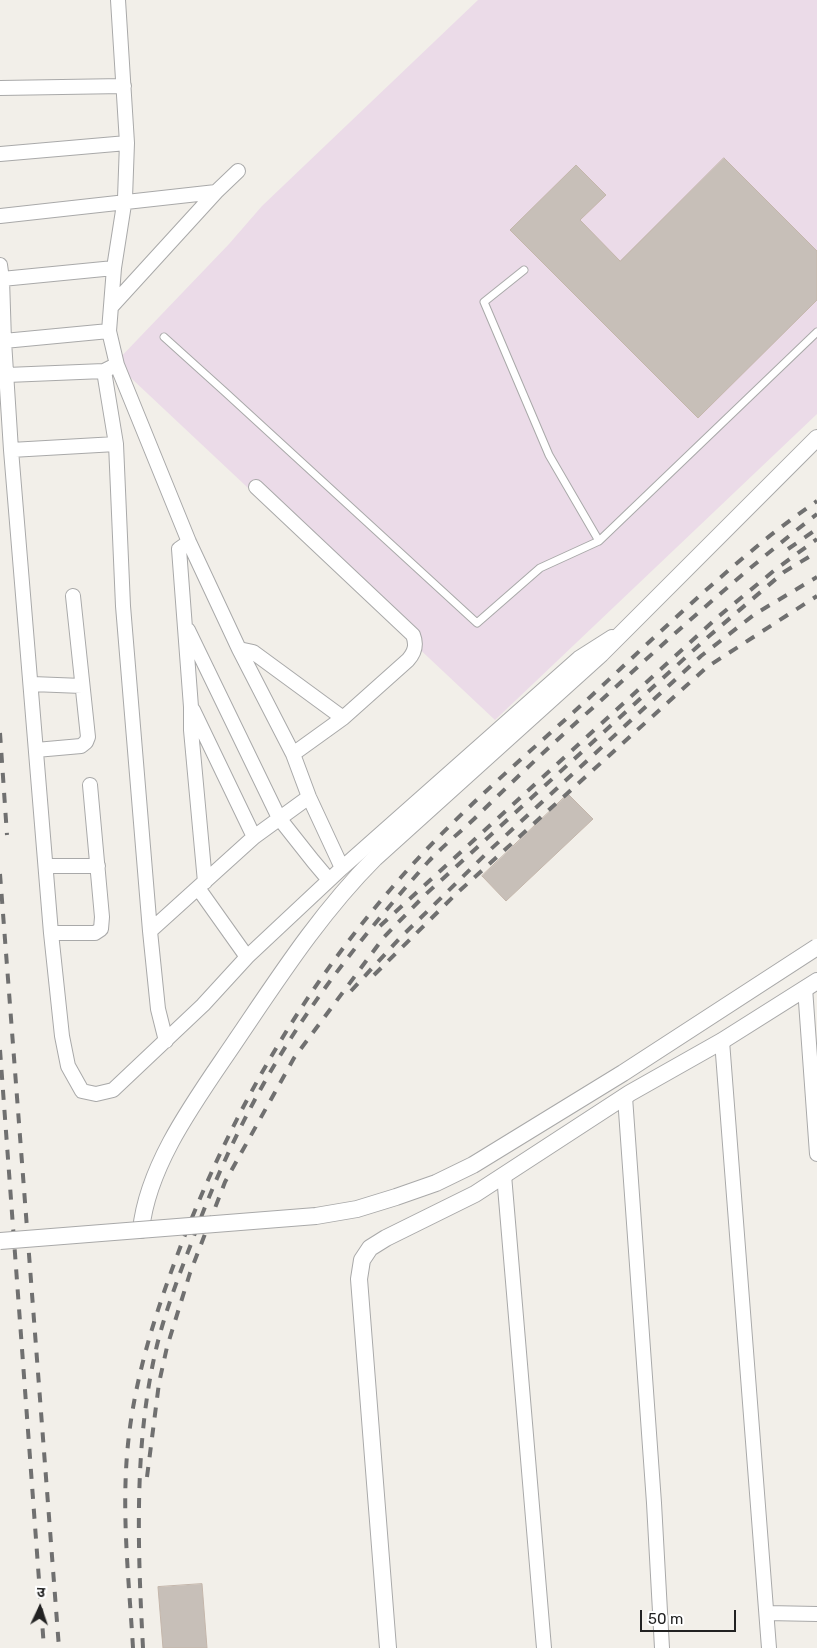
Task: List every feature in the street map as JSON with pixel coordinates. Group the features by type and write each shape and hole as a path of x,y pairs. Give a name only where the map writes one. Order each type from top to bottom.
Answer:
{"street":[{"path":"118,0 127,143 125,198 110,308 110,368 116,444 124,606 150,930 158,1009 166,1041"},
{"path":"0,88 124,86"},
{"path":"0,154 127,143"},
{"path":"110,308 216,192 238,171"},
{"path":"0,216 216,192"},
{"path":"114,268 1,272 11,450 32,684 51,933 62,1036 68,1066 82,1091 96,1094 113,1090 166,1041 247,957 342,868 579,658 631,624"},
{"path":"4,341 109,331"},
{"path":"7,375 110,368"},
{"path":"110,368 239,649 293,754 342,868"},
{"path":"141,1230 148,1191 156,1171 192,1106 271,988 350,883 375,858 601,654 817,438"},
{"path":"11,450 116,444"},
{"path":"256,487 413,635 415,642 415,649 408,660 343,718 293,754"},
{"path":"189,542 179,550 192,707 191,730 201,885 247,957"},
{"path":"36,750 81,746 88,737 73,596"},
{"path":"184,622 280,818 312,862 330,880"},
{"path":"239,649 253,652 343,718"},
{"path":"32,684 82,686"},
{"path":"192,707 254,837"},
{"path":"51,933 95,933 101,929 102,917 90,785"},
{"path":"150,930 254,837 310,797"},
{"path":"46,866 98,866"},
{"path":"0,1241 316,1216 357,1209 396,1197 473,1165 624,1073 817,947"},
{"path":"388,1648 358,1279 362,1260 370,1248 386,1238 475,1194 625,1096 722,1041 811,985"},
{"path":"811,985 817,1154"},
{"path":"722,1041 769,1648"},
{"path":"625,1096 654,1503 662,1648"},
{"path":"504,1175 544,1648"},
{"path":"767,1614 817,1614"}],"lane":[{"path":"524,270 484,302 549,455 599,541"},
{"path":"164,338 477,623 540,568 599,541 817,332"}],"shaded area":[{"path":"478,0 817,0 817,414 495,720 115,363 229,244 262,206"}],"building":[{"path":"724,158 817,251 817,300 698,418 510,230 576,165 606,195 580,220 620,261"},
{"path":"568,794 593,819 506,901 482,876"},
{"path":"202,1584 207,1648 163,1648 158,1587"}],"railway":[{"path":"133,1648 126,1546 125,1495 131,1418 142,1366 165,1289 203,1192 247,1100 272,1056 298,1013 357,930 436,839 486,791 733,566 817,501"},
{"path":"143,1648 139,1541 140,1469 147,1398 156,1348 174,1288 212,1190 235,1138 276,1062 306,1015 339,969 433,856 677,631 732,583 817,514"},
{"path":"788,549 817,529"},
{"path":"380,926 719,616 776,569 817,539"},
{"path":"147,1477 159,1383 167,1347 190,1273 225,1182 294,1058 384,937 426,894 708,637 784,572 817,552"},
{"path":"351,991 400,938 491,849 701,656 755,614 817,577"},
{"path":"374,975 456,894 707,667 817,596"},
{"path":"0,733 7,835"},
{"path":"0,874 59,1648"},
{"path":"0,1050 44,1648"}]}
